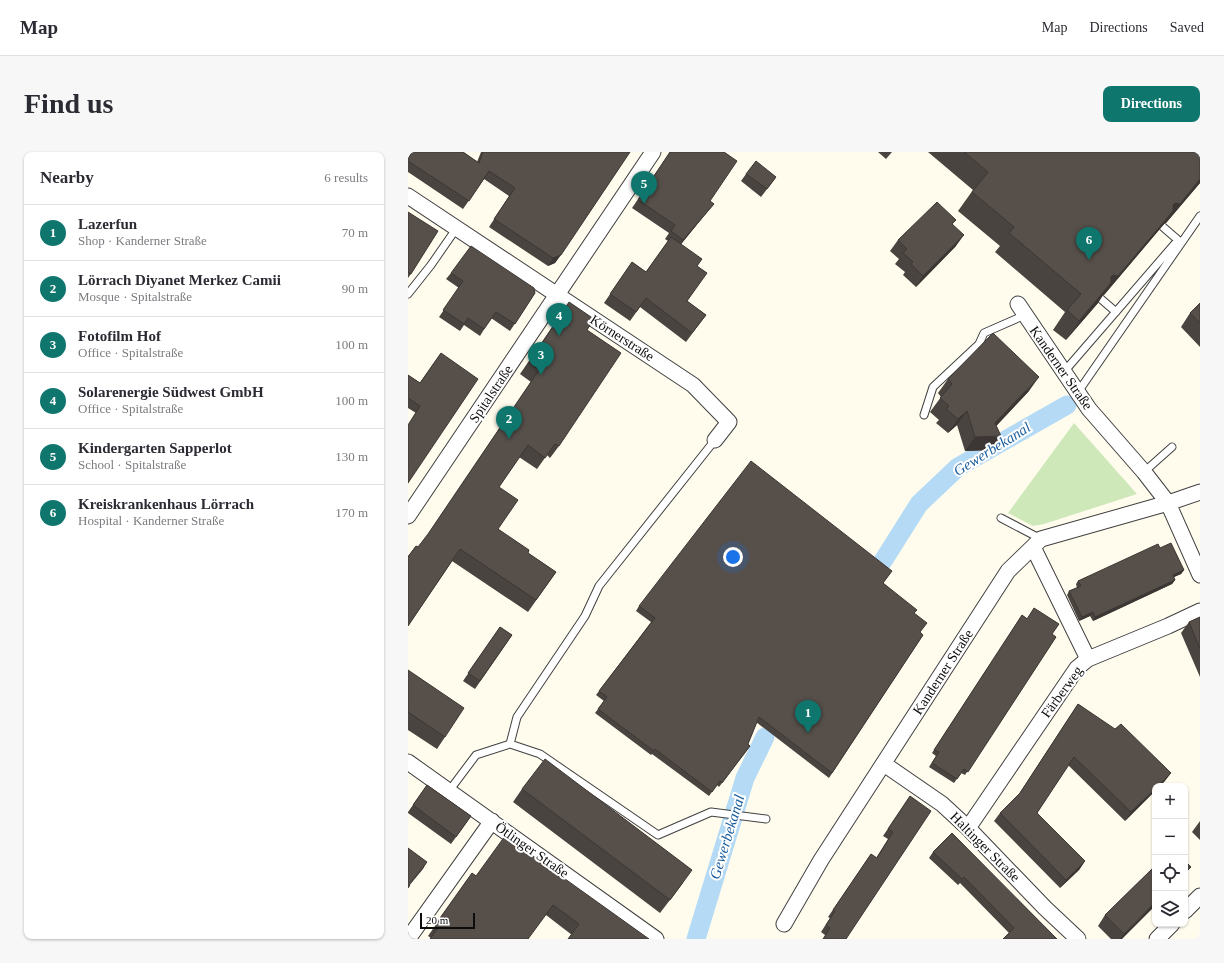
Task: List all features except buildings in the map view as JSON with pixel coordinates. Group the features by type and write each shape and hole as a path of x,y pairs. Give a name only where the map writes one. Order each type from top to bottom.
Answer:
{"street":[{"name":"Spitalstraße","path":"408,516 653,152"},
{"name":"Körnerstraße","path":"408,196 693,385 729,422 715,440"},
{"name":"Kanderner Straße","path":"1022,309 1063,373 1089,409 1144,472 1168,503"},
{"name":"Kanderner Straße","path":"784,924 821,860 1008,571 1037,543 1200,492"},
{"path":"1168,503 1200,575"},
{"path":"1037,543 1088,659"},
{"name":"Färberweg","path":"968,828 1063,686 1077,668 1088,659 1200,611"},
{"name":"Ötlinger Straße","path":"408,762 656,939"},
{"name":"Haltinger Straße","path":"884,764 942,804 968,828 1045,908 1078,939"},
{"path":"408,939 492,821"},
{"path":"1188,908 1200,896"},
{"path":"1157,939 1169,927"}],"lane":[{"path":"1077,392 1200,216"},
{"path":"1063,373 1178,240 1163,227"},
{"path":"408,294 431,265 456,228"},
{"path":"1101,299 1116,312"},
{"path":"924,416 933,387 978,344 984,333 1022,309"},
{"path":"510,744 516,717 585,616 599,586 715,440"},
{"path":"1144,472 1172,447"},
{"path":"1001,518 1037,543"},
{"path":"450,791 476,755 510,744 540,754 658,834 711,812 722,812 766,819"}],"green space":[{"path":"1074,423 1137,494 1044,524 1033,526 1008,513"}],"waterway":[{"name":"Gewerbekanal","path":"883,561 919,504 958,467 1067,405"},
{"name":"Gewerbekanal","path":"696,939 745,778 765,737"}],"place":[{"name":"Kindergarten Sapperlot","path":"644,204"},
{"name":"Kreiskrankenhaus Lörrach","path":"1089,260"},
{"name":"Solarenergie Südwest GmbH","path":"559,336"},
{"name":"Fotofilm Hof","path":"541,375"},
{"name":"Lörrach Diyanet Merkez Camii","path":"509,439"},
{"name":"Lazerfun","path":"808,733"}]}
